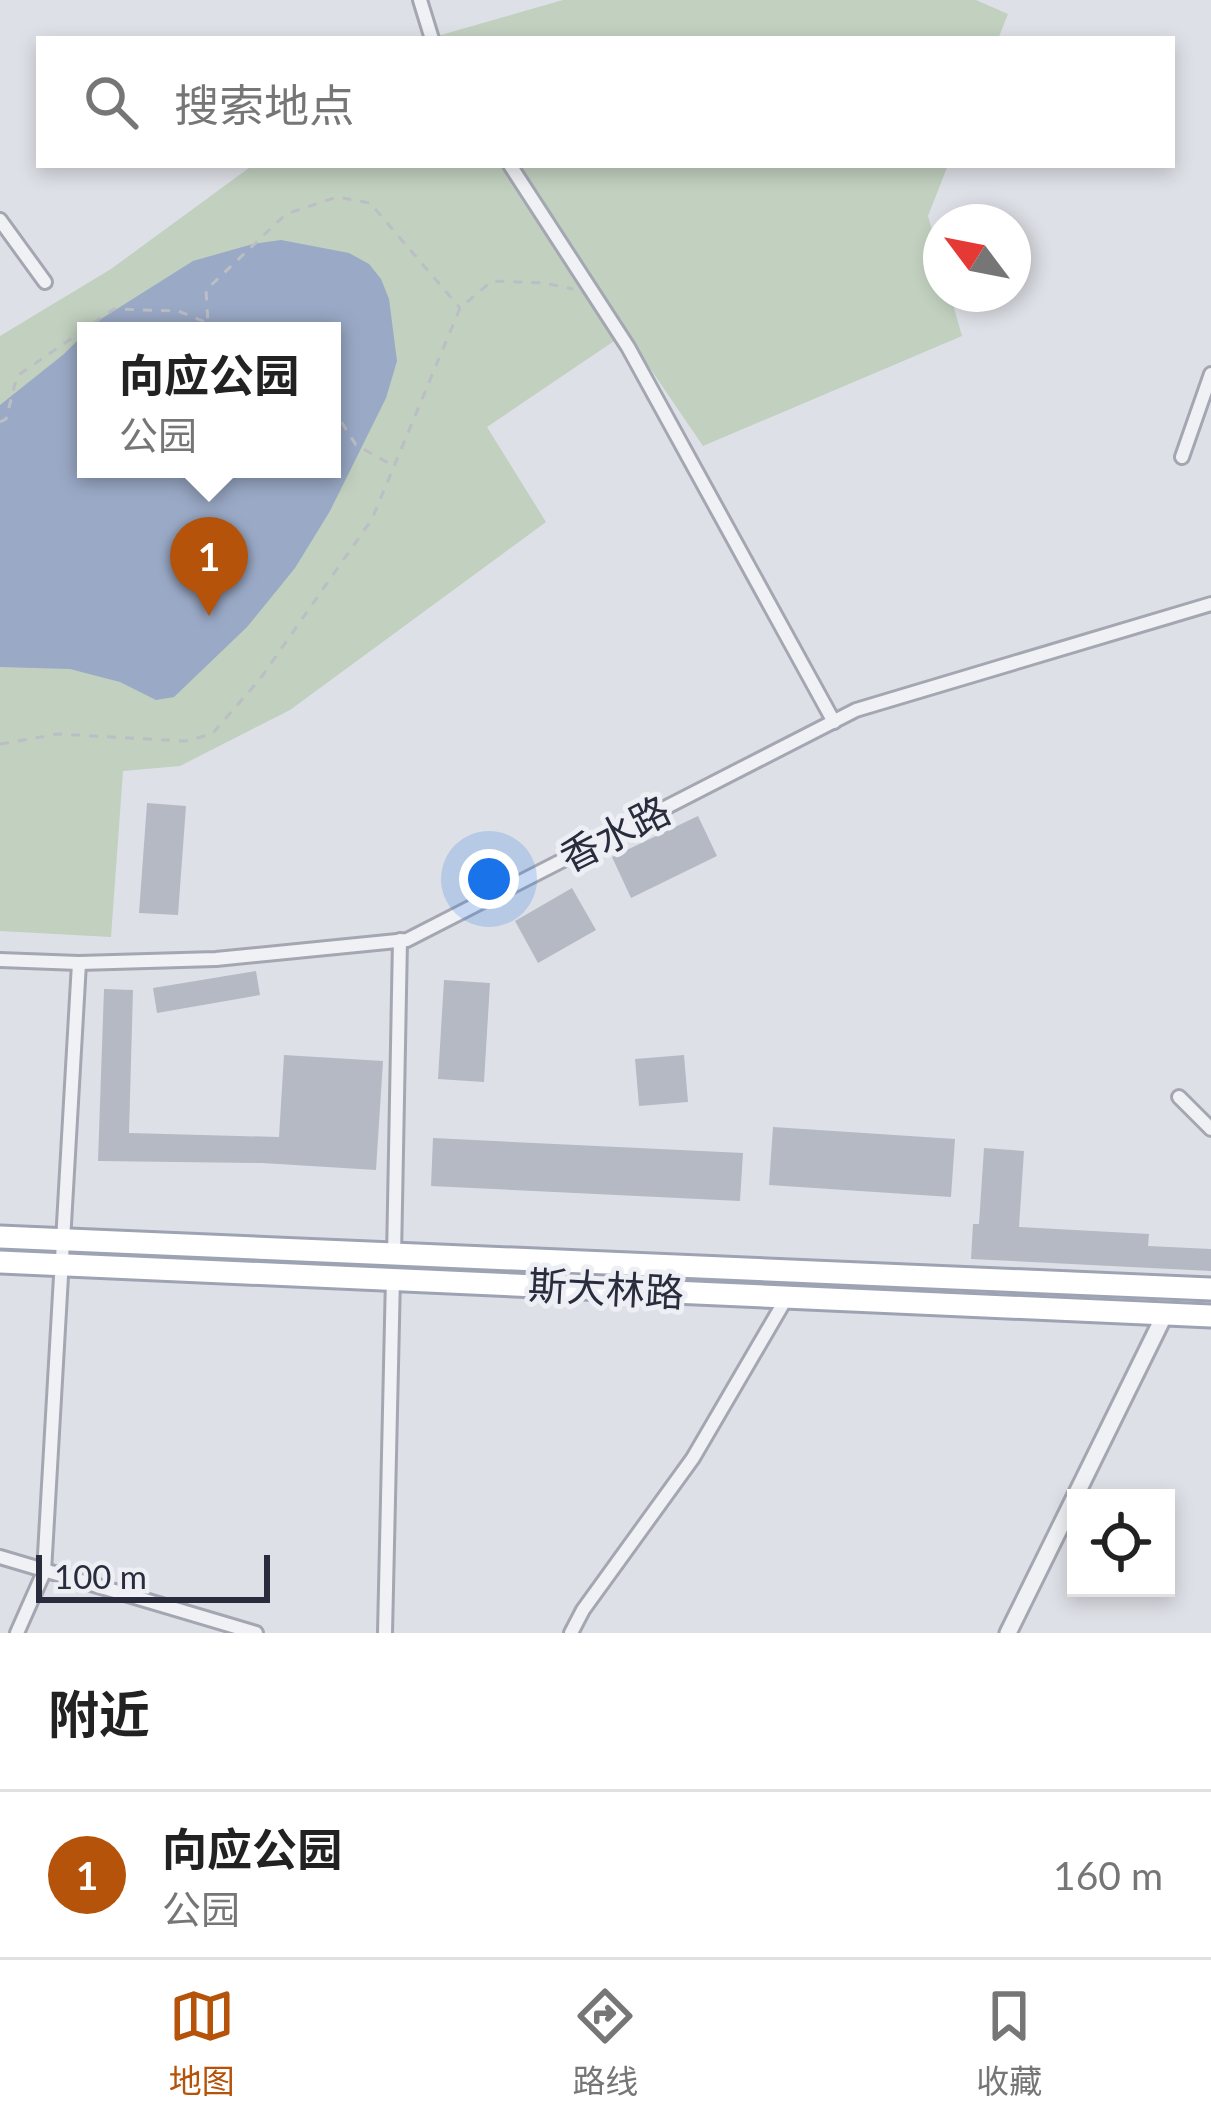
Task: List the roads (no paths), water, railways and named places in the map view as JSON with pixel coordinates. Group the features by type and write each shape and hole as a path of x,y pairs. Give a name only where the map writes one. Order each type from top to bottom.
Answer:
{"main road":[{"name":"斯大林路","path":"0,1237 1211,1289"},
{"name":"斯大林路","path":"0,1262 1211,1316"}],"street":[{"path":"420,0 430,36"},
{"path":"512,168 628,347 834,722"},
{"path":"0,220 45,281"},
{"path":"1182,457 1211,374"},
{"name":"香水路","path":"0,960 216,959 400,940 856,710 1210,605"},
{"path":"385,1633 400,940"},
{"path":"17,1633 44,1572 79,963"},
{"path":"1179,1097 1211,1129"},
{"path":"571,1633 693,1458 787,1297"},
{"path":"1008,1633 1165,1314"},
{"path":"0,1557 256,1633"}],"water":[{"path":"281,240 349,253 369,264 389,299 397,361 386,398 330,511 295,568 247,627 174,697 156,700 120,682 70,669 0,667 0,405 77,341 77,478 341,478 341,322 98,322 193,261"}],"place":[{"name":"向应公园","path":"209,616"}]}
